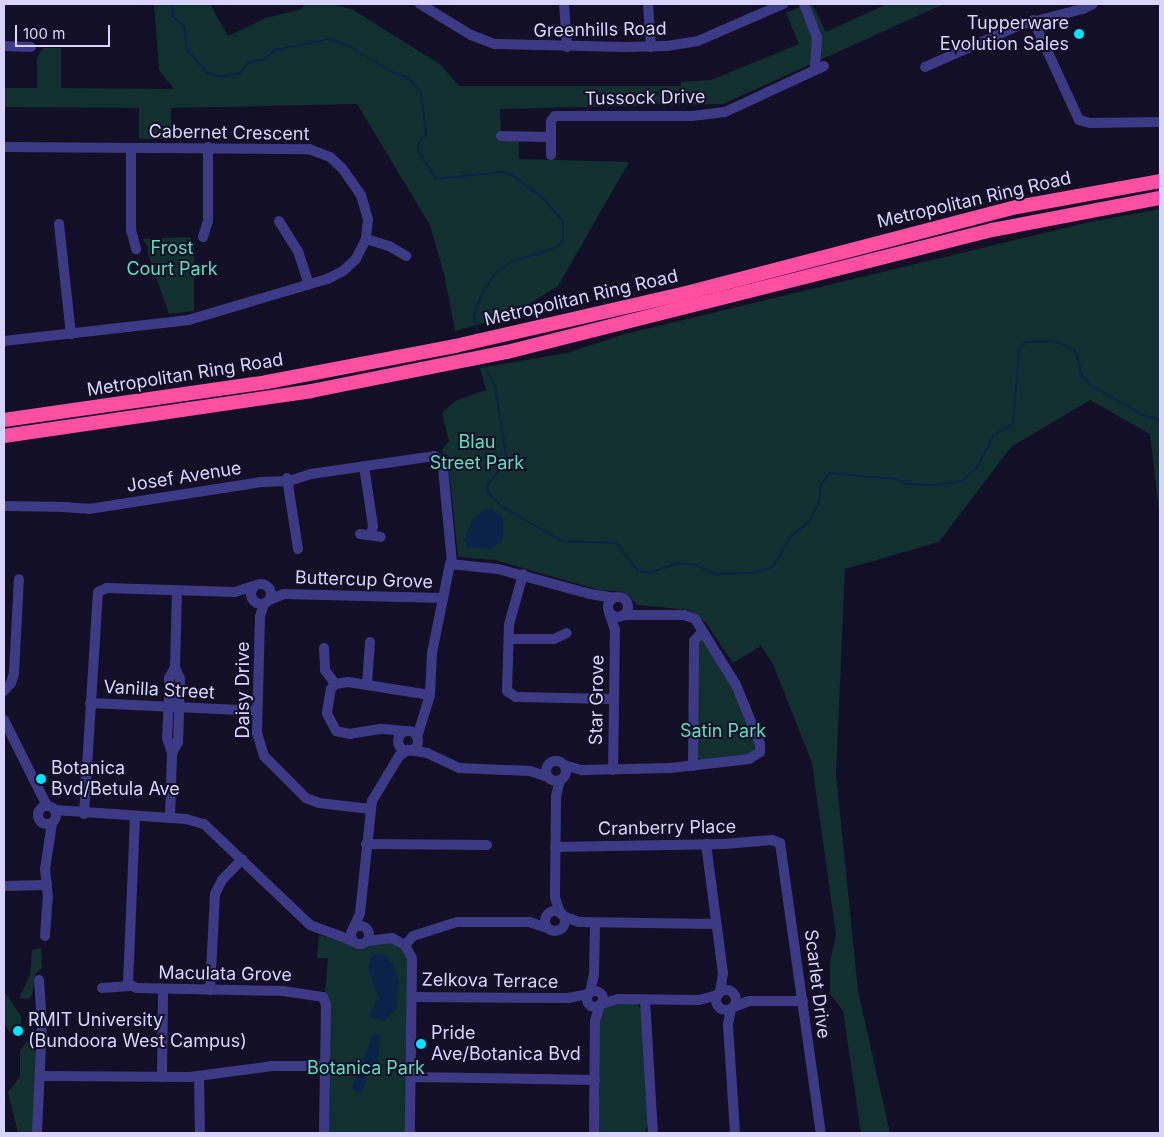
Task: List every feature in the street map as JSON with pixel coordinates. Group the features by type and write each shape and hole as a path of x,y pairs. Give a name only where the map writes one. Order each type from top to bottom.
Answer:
{"highway":[{"name":"Metropolitan Ring Road","path":"4,420 267,382 500,337 686,293 1016,207 1160,180"},
{"name":"Metropolitan Ring Road","path":"4,436 206,408 507,352 992,230 1160,198"}],"street":[{"name":"Greenhills Road","path":"420,4 484,41 513,46 567,47 651,47 684,44 712,36 783,4"},
{"path":"564,4 567,47"},
{"path":"648,4 651,47"},
{"name":"Tussock Drive","path":"551,155 551,121 555,116 692,116 724,112 820,68 818,38 804,4"},
{"path":"925,67 1033,20 1083,9 1093,4"},
{"path":"1033,20 1080,120 1090,123 1160,122"},
{"path":"4,46 31,47"},
{"path":"501,136 551,137"},
{"name":"Cabernet Crescent","path":"4,147 301,148 330,157 349,177 364,202 368,219 366,239 356,259 343,271 309,284 200,318 4,341"},
{"path":"203,237 208,221 208,147"},
{"path":"131,148 131,230 136,249"},
{"path":"279,221 298,251 309,284"},
{"path":"59,224 71,334"},
{"path":"366,239 389,246 406,256"},
{"name":"Josef Avenue","path":"4,506 63,507 112,505 261,482 287,480 311,474 434,456 440,460 448,506 452,563"},
{"path":"360,534 376,536 364,466"},
{"path":"287,480 298,549"},
{"path":"353,934 360,913 371,808 375,795 399,756 409,750 412,735 430,695 432,653 446,572 452,563 523,574 590,594 614,598 620,597 640,614"},
{"path":"523,574 509,625 506,688 512,696 614,699"},
{"path":"4,691 11,683 14,673 19,579"},
{"name":"Buttercup Grove","path":"254,586 259,584 284,594"},
{"path":"84,814 98,592 107,588 235,592 254,586 260,601"},
{"path":"260,601 268,587"},
{"path":"172,753 178,739 180,679 175,667 177,591"},
{"path":"235,592 260,601"},
{"name":"Buttercup Grove","path":"260,601 284,594 443,598"},
{"path":"530,771 556,762 582,770 693,766 749,758 759,754 760,744 740,694 703,631 688,616 622,615 609,611 590,594"},
{"path":"609,611 614,598"},
{"name":"Daisy Drive","path":"260,601 257,711 260,749 268,762 299,792 319,803 371,808"},
{"name":"Star Grove","path":"615,630 627,604"},
{"name":"Star Grove","path":"609,611 615,630 613,770"},
{"path":"693,766 694,641 703,631"},
{"path":"509,639 554,639 567,633"},
{"path":"367,684 370,642"},
{"path":"324,648 325,670 335,684"},
{"path":"170,818 172,753 168,738 168,708 169,678 175,667"},
{"path":"335,684 367,684 430,695"},
{"path":"335,684 327,701 332,728 350,734 388,730 412,735 427,753"},
{"name":"Vanilla Street","path":"90,703 257,711"},
{"path":"4,720 51,816 50,839 45,869 47,885 45,936"},
{"path":"388,730 398,742 409,750 427,753 459,768 530,771 562,779 582,770"},
{"path":"398,742 412,735"},
{"path":"398,742 399,756"},
{"path":"564,765 562,779 556,796 555,896 547,920 553,931 579,922"},
{"path":"548,766 548,777 556,796"},
{"path":"35,786 38,812 51,816 84,814 135,816 170,818 204,824 310,925 338,936 353,934"},
{"path":"130,986 127,978 135,816"},
{"name":"Cranberry Place","path":"555,847 778,841"},
{"name":"Scarlet Drive","path":"778,841 784,852 820,1133"},
{"path":"366,844 487,845"},
{"path":"706,844 723,973 723,998 728,1025 735,1133"},
{"path":"210,990 215,894 222,880 242,859"},
{"path":"4,886 47,885"},
{"path":"555,896 562,915 562,928"},
{"path":"360,913 368,934"},
{"path":"405,945 414,936 457,922 529,922 547,920 562,915 579,922 595,923 716,924"},
{"path":"594,1133 595,923"},
{"path":"353,934 358,926 368,934 392,938 405,945 412,958 410,1133"},
{"path":"353,934 360,945 368,934"},
{"path":"37,1133 42,1023 39,980"},
{"name":"Maculata Grove","path":"102,988 130,986 320,995 326,1005 323,1066"},
{"path":"162,1077 163,989"},
{"name":"Zelkova Terrace","path":"412,997 645,1000 723,998 749,1001 803,1001"},
{"path":"723,998 732,1008"},
{"path":"723,998 732,1008"},
{"path":"645,1000 653,1133"},
{"name":"Zelkova Terrace","path":"732,1008 749,1001"},
{"path":"728,1025 732,1008"},
{"path":"40,1076 200,1077 272,1066 323,1066 324,1133"},
{"path":"200,1077 200,1133"},
{"path":"411,1077 595,1080"},
{"path":"648,1133 651,1120"}],"green space":[{"path":"154,4 210,4 228,36 266,18 302,9 304,4 331,4 352,9 441,65 459,86 681,86 681,82 711,80 799,44 786,13 807,4 812,4 826,32 887,4 944,4 723,104 500,109 501,139 519,140 519,159 629,162 558,286 508,317 455,331 445,278 430,225 357,104 171,108 171,139 139,139 139,108 4,107 4,88 37,88 37,58 43,48 61,48 61,88 174,89 159,70"},
{"name":"Blau Street Park","path":"1160,209 1160,520 1150,434 1090,400 1011,447 939,542 845,569 836,774 858,991 890,1133 861,1133 843,1011 830,994 830,962 836,935 812,763 773,664 761,646 733,663 706,623 689,610 638,605 623,592 599,590 495,560 458,557 448,459 441,451 449,441 442,413 455,401 486,390 480,368 567,353 625,334 1090,222"},
{"name":"Frost Court Park","path":"190,237 194,246 194,311 169,314 148,254 148,247 142,239"},
{"name":"Satin Park","path":"701,637 733,688 756,745 753,754 701,760 696,756 697,640"},
{"name":"Botanica Park","path":"319,935 357,946 373,942 394,942 406,953 409,965 407,1133 326,1133 325,994 328,958 317,958"},
{"path":"41,948 42,968 35,974 32,995 29,999 19,998 30,975 32,950"},
{"path":"4,991 21,1016 21,1032 16,1035 10,1033 4,1023"},
{"path":"611,1003 637,1004 642,1010 648,1123 645,1133 596,1133 600,1091 598,1017 603,1008"},
{"path":"27,1041 36,1041 33,1133 18,1133 8,1092 20,1077 20,1051"}],"water":[{"path":"491,509 503,517 503,539 491,549 467,547 464,541 472,520 484,510"},
{"path":"377,954 385,955 393,964 399,981 397,1008 384,1022 369,1017 376,1000 380,1000 368,970 370,958"},
{"path":"373,1034 381,1035 377,1065 369,1073 361,1092 355,1092 352,1088"}],"waterway":[{"path":"172,4 173,16 185,28 186,48 207,73 222,77 240,73 248,63 266,59 275,50 329,39 349,46 394,73 409,78 421,93 426,134 419,142 418,151 436,179 503,172 512,175 541,196 563,221 563,239 558,247 513,261 497,271 482,293 474,315 477,330"},
{"path":"484,366 495,385 507,461 487,486 489,494 503,507 562,541 617,543 637,570 650,573 678,563 695,565 715,574 752,573 773,567 791,536 809,522 819,502 821,485 829,473 895,479 909,484 936,485 962,481 977,468 993,436 1013,424 1019,349 1026,342 1053,341 1075,350 1082,376 1090,385 1143,415 1159,420 1160,417"}],"place":[{"name":"Tupperware Evolution Sales","path":"1079,34"},
{"name":"Botanica Bvd/Betula Ave","path":"41,779"},
{"name":"RMIT University (Bundoora West Campus)","path":"18,1031"},
{"name":"Pride Ave/Botanica Bvd","path":"421,1044"}]}
